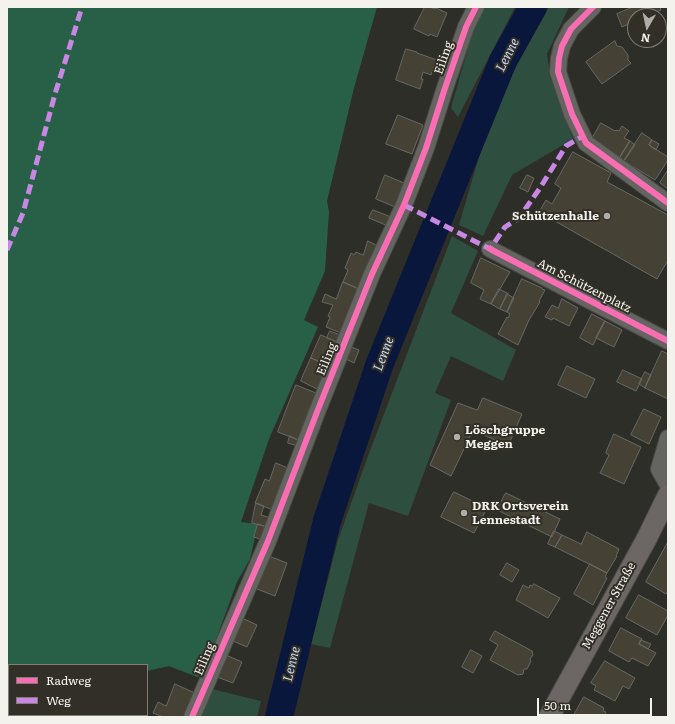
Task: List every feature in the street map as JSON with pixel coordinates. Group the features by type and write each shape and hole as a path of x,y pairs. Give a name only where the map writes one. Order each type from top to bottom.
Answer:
{"main road":[{"name":"Meggener Straße","path":"549,717 647,538 668,495"}],"street":[{"name":"Eiling","path":"192,717 268,541 372,274 404,205 426,148 444,88 466,27 476,7"},
{"path":"593,7 571,29 562,46 559,58 558,72 572,114 586,143 668,203"},
{"name":"Am Schützenplatz","path":"490,249 668,341"},
{"path":"668,438 659,469 668,485"}],"green space":[{"path":"7,7 377,7 354,88 327,201 329,212 325,271 304,320 318,327 269,439 241,522 258,524 250,559 237,582 203,675 197,677 169,666 148,671 148,664 8,664 8,716 68,716 7,717"},
{"path":"485,7 515,7 458,117 451,108 473,30"},
{"path":"549,7 569,7 547,54 550,76 573,139 512,175 483,236 459,225 490,119 518,63"},
{"path":"452,236 478,251 451,313 516,350 503,381 451,356 435,393 451,400 408,516 369,503 330,648 311,644 338,540 368,456"},
{"path":"212,689 261,701 257,717 202,717"}],"building":[{"path":"425,7 436,8 447,13 437,37 430,34 429,36 414,29"},
{"path":"660,7 660,8 631,8"},
{"path":"627,10 627,25 622,27 617,14"},
{"path":"615,41 617,46 622,47 628,55 628,60 631,63 602,84 586,62"},
{"path":"406,49 437,60 431,75 423,72 421,79 423,79 420,89 396,80"},
{"path":"398,115 423,125 412,154 386,144"},
{"path":"601,123 615,131 619,131 622,126 629,131 624,138 630,141 620,157 592,139"},
{"path":"642,133 652,140 649,145 668,157 668,160 655,180 624,161"},
{"path":"652,140 659,144 656,150 649,145"},
{"path":"630,141 635,145 624,161 620,157"},
{"name":"Schützenhalle","path":"573,152 611,173 607,182 668,215 668,260 657,279 539,212 546,200 552,204 561,188 555,184"},
{"path":"668,170 668,189 660,183"},
{"path":"385,175 404,183 395,207 376,199"},
{"path":"527,175 534,178 528,192 520,188"},
{"path":"373,210 391,217 388,226 369,218"},
{"path":"368,241 378,246 359,289 343,282 348,270 345,268 351,253 354,255 356,252 363,255"},
{"path":"481,258 510,272 491,304 480,299 484,290 471,283"},
{"path":"522,279 545,290 518,345 498,334 510,314 507,312"},
{"path":"343,282 359,289 341,333 326,327 330,317 328,316 333,305 322,302 325,294 336,299"},
{"path":"499,289 507,293 500,309 491,304"},
{"path":"507,294 514,298 507,312 500,309"},
{"path":"562,299 578,308 569,326 553,318 552,320 545,317 552,305 558,308"},
{"path":"592,314 605,321 593,345 580,338"},
{"path":"605,321 622,330 614,347 596,338"},
{"path":"330,331 340,335 337,342 327,338"},
{"path":"321,335 337,342 327,365 311,358"},
{"path":"351,347 359,350 354,363 346,359"},
{"path":"662,351 668,354 668,399 645,388"},
{"path":"311,358 327,365 317,389 301,381"},
{"path":"567,366 595,379 586,398 558,385"},
{"path":"623,370 642,379 636,391 617,382"},
{"path":"645,372 651,375 645,388 639,384"},
{"path":"296,385 316,393 298,440 278,432"},
{"name":"Löschgruppe Meggen","path":"483,398 522,414 508,446 473,430 451,476 430,465 458,403 477,410"},
{"path":"644,409 661,417 649,444 631,435"},
{"path":"614,434 641,447 624,484 600,473 609,455 606,453"},
{"path":"290,436 298,440 297,446 288,443"},
{"path":"276,463 290,469 273,510 255,503 265,479 269,481"},
{"name":"DRK Ortsverein Lennestadt","path":"454,492 487,508 474,533 441,517"},
{"path":"506,493 560,519 552,537 497,510"},
{"path":"256,503 264,506 261,515 271,518 268,527 252,523"},
{"path":"258,524 267,527 262,540 254,537"},
{"path":"554,531 562,535 555,547 548,544"},
{"path":"587,532 619,549 617,556 607,573 555,547 562,535 581,544"},
{"path":"668,542 668,590 666,594 646,582"},
{"path":"269,556 287,563 275,596 257,589"},
{"path":"507,563 519,570 512,582 500,575"},
{"path":"590,564 607,573 605,577 607,578 593,605 574,594"},
{"path":"534,584 560,598 548,618 516,600 523,585 529,588 530,585 532,586"},
{"path":"639,595 668,611 668,615 657,635 626,618"},
{"path":"242,618 257,625 247,647 233,641"},
{"path":"621,628 642,639 639,644 656,653 648,666 632,658 629,662 609,651"},
{"path":"495,631 532,651 533,655 530,659 531,661 527,669 524,669 523,674 518,675 490,660 498,645 490,640"},
{"path":"641,640 651,644 648,649 639,644"},
{"path":"471,650 482,656 473,673 462,667"},
{"path":"226,655 242,662 233,683 217,677"},
{"path":"605,661 635,678 629,689 623,686 615,701 594,690 596,686 591,683"},
{"path":"175,684 197,694 186,717 163,717 153,713 158,702 166,706"},
{"path":"584,697 604,708 603,711 606,712 603,717 573,717"}],"waterway":[{"name":"Lenne","path":"279,717 327,521 380,363 503,61 533,7"}],"marked path":[{"path":"7,250 23,213 55,94 82,7"},
{"path":"404,205 490,249 505,227 519,218 566,146 583,136"}],"cycle path":[{"path":"192,717 268,541 372,274 404,205 426,148 466,27 476,7"},
{"path":"593,7 571,29 562,46 559,58 558,72 572,114 586,143 668,203"},
{"path":"490,249 668,341"}],"place":[{"name":"Schützenhalle","path":"607,216"},
{"name":"Löschgruppe Meggen","path":"457,437"},
{"name":"DRK Ortsverein Lennestadt","path":"464,513"}]}
